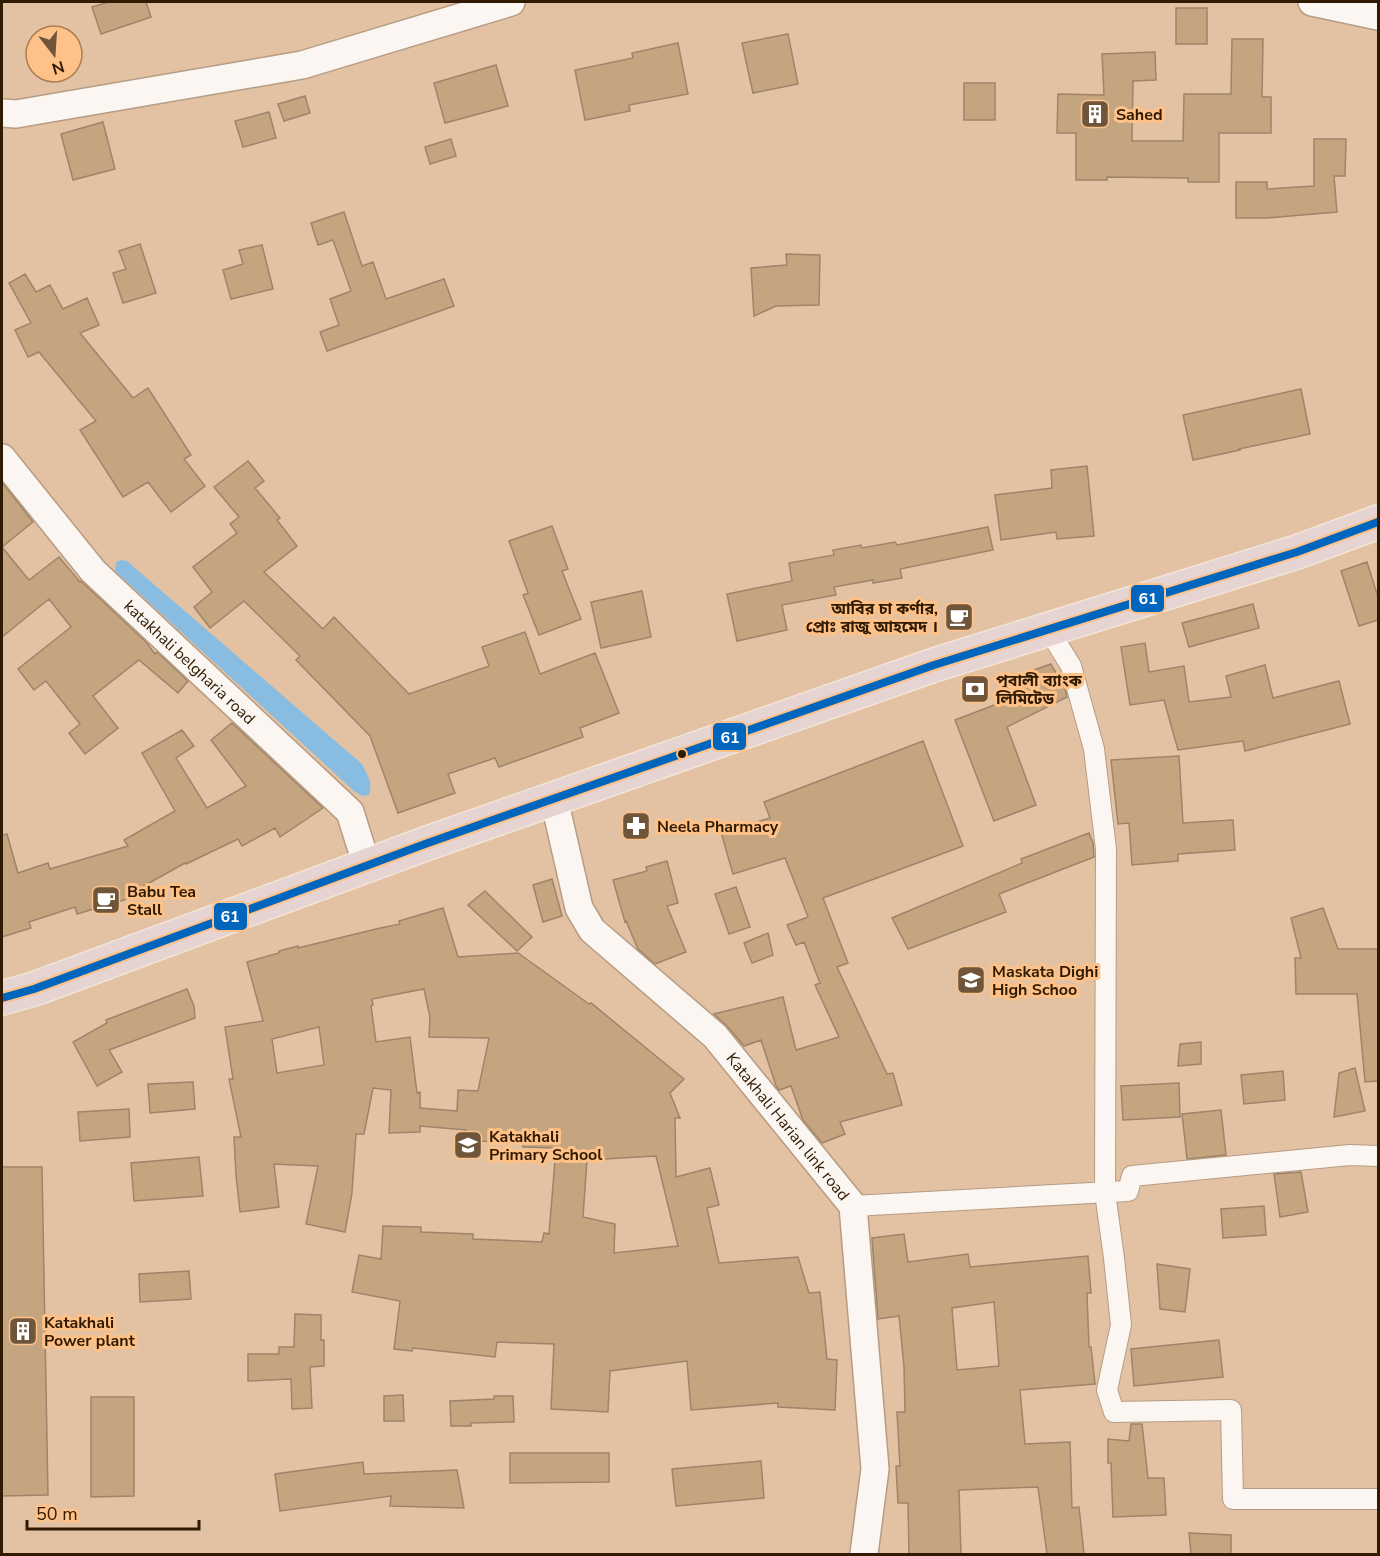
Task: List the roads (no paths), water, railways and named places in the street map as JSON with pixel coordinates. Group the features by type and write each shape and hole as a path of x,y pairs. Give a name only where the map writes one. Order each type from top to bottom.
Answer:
{"highway":[{"path":"2,998 34,989 367,866 934,665 1296,552 1378,522"}],"street":[{"path":"2,113 16,114 302,65 511,2"},
{"path":"1312,2 1378,16"},
{"name":"katakhali belgharia road","path":"2,458 93,570 350,812 367,866"},
{"path":"1048,629 1071,666 1094,749 1106,849 1105,1193 1121,1324 1107,1390 1114,1412 1231,1410 1233,1499 1378,1499"},
{"name":"Katakhali Harian link road","path":"554,799 579,908 592,930 715,1036 853,1206 875,1469 864,1554"},
{"path":"853,1206 1128,1191 1132,1176 1350,1155 1378,1155"}],"water":[{"path":"127,561 362,764 370,783 369,795 362,796 354,791 115,571 116,562"}],"place":[{"name":"Sahed","path":"1095,114"},
{"name":"আবির চা কর্ণার, প্রোঃ রাজু আহমেদ ।","path":"959,617"},
{"name":"পূবালী ব্যাংক লিমিটেড","path":"975,689"},
{"name":"Neela Pharmacy","path":"636,826"},
{"name":"Babu Tea Stall","path":"106,900"},
{"name":"Maskata Dighi High Schoo","path":"971,980"},
{"name":"Katakhali Primary School","path":"468,1145"},
{"name":"Katakhali Power plant","path":"23,1331"}]}
